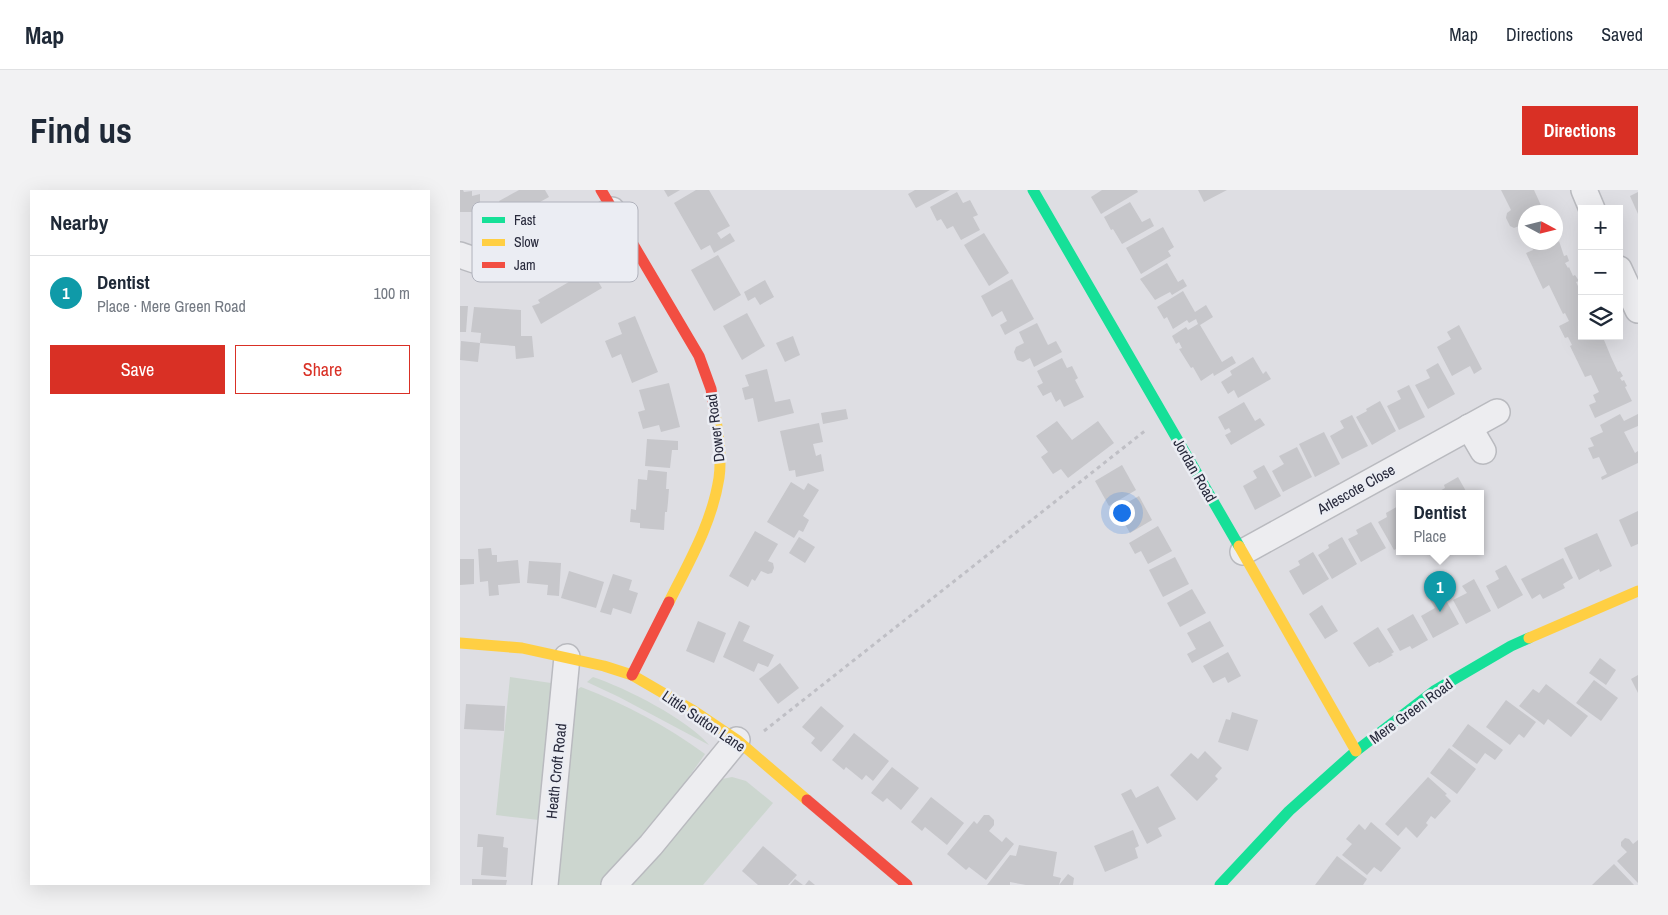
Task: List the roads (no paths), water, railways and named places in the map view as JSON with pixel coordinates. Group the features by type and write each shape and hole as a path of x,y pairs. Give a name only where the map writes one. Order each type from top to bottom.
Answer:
{"street":[{"path":"1584,190 1590,205"},
{"name":"Jordan Road","path":"1034,191 1356,751"},
{"name":"Dower Road","path":"632,676 706,528 719,477 719,441 711,389 699,356 638,253"},
{"path":"1623,278 1638,310"},
{"name":"Arlescote Close","path":"1243,552 1468,426 1498,412"},
{"path":"1468,426 1483,451"},
{"name":"Mere Green Road","path":"1220,885 1289,811 1356,751 1434,691 1511,646 1638,591"},
{"name":"Little Sutton Lane","path":"460,643 522,648 604,666 632,676 694,711 740,743 907,885"},
{"name":"Heath Croft Road","path":"545,885 567,657"},
{"path":"614,885 740,743"}],"place":[{"name":"Dentist","path":"1440,612"}]}
